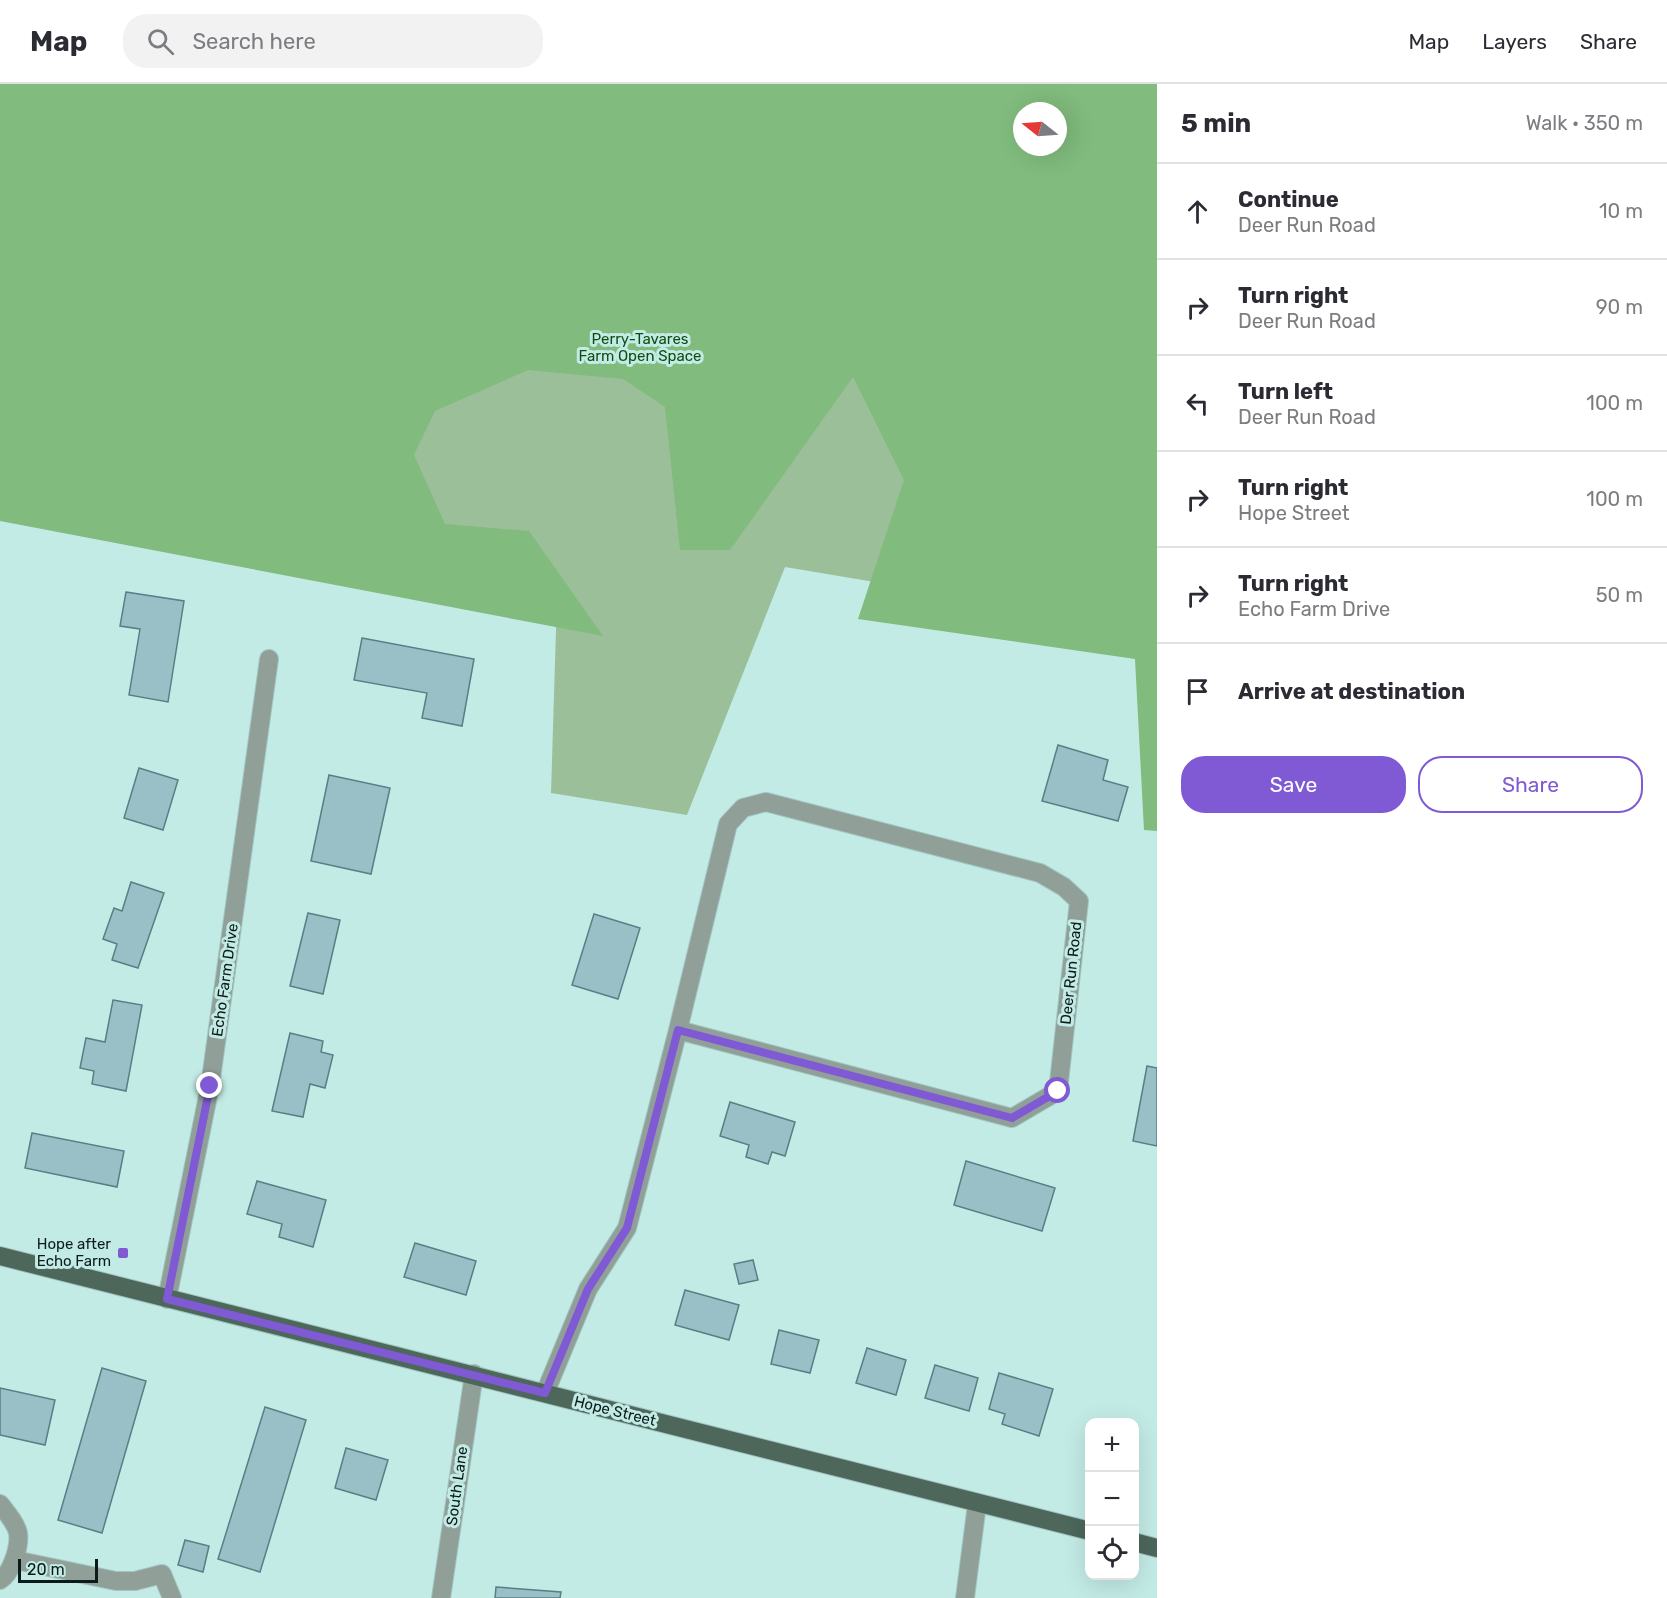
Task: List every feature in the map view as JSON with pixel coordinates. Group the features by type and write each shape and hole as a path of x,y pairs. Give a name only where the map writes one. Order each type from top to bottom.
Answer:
{"main road":[{"name":"Hope Street","path":"0,1256 1085,1530"},
{"path":"1139,1543 1157,1548"}],"street":[{"name":"Echo Farm Drive","path":"167,1299 210,1086 269,658"},
{"name":"Deer Run Road","path":"545,1393 588,1289 627,1228 728,824 743,808 766,802 1040,873 1064,887 1079,901 1058,1091 1012,1118 678,1030"},
{"name":"South Lane","path":"441,1598 474,1374"},
{"path":"0,1504 18,1533 15,1560 4,1578 0,1580"},
{"path":"965,1598 977,1504"},
{"path":"15,1560 116,1581 135,1581 162,1574 172,1598"}],"green space":[{"name":"Perry-Tavares Farm Open Space","path":"0,84 1157,84 1125,624 785,567 687,815 551,793 557,597 0,489"},
{"name":"Perry-Tavares Farm Open Space","path":"0,84 1157,84 1157,831 1144,830 1135,659 858,619 904,480 853,377 730,550 680,550 665,407 623,379 528,370 435,411 414,455 445,524 529,531 603,636 0,521"}],"building":[{"path":"126,592 184,601 168,702 129,695 140,629 120,626"},
{"path":"362,638 474,659 462,726 422,718 427,693 354,680"},
{"path":"1058,745 1108,760 1103,780 1128,787 1118,821 1042,801"},
{"path":"139,768 178,780 163,830 124,818"},
{"path":"329,775 390,788 371,874 311,861"},
{"path":"131,882 164,893 138,968 112,960 117,944 103,939 114,908 122,911"},
{"path":"308,913 340,920 323,994 290,986"},
{"path":"594,914 640,928 618,999 572,985"},
{"path":"113,1000 142,1005 126,1091 92,1084 94,1071 80,1068 86,1038 105,1042"},
{"path":"290,1033 323,1041 321,1052 333,1055 325,1088 310,1084 303,1117 272,1111"},
{"path":"1147,1066 1157,1068 1157,1146 1133,1141"},
{"path":"730,1102 795,1122 785,1156 772,1152 768,1164 746,1157 749,1145 720,1136"},
{"path":"32,1133 124,1151 117,1187 25,1168"},
{"path":"966,1161 1055,1188 1042,1231 954,1205"},
{"path":"257,1181 326,1200 313,1247 279,1237 282,1224 247,1214"},
{"path":"415,1243 476,1261 466,1295 404,1277"},
{"path":"753,1260 758,1280 739,1284 734,1264"},
{"path":"685,1290 739,1305 729,1340 675,1325"},
{"path":"779,1330 819,1340 810,1373 771,1364"},
{"path":"867,1348 906,1360 896,1395 856,1383"},
{"path":"935,1365 978,1378 969,1411 925,1398"},
{"path":"102,1368 146,1381 102,1533 58,1520"},
{"path":"999,1373 1053,1389 1039,1436 1002,1424 1005,1414 989,1409"},
{"path":"0,1388 55,1400 45,1445 0,1435"},
{"path":"265,1407 306,1420 260,1572 218,1559"},
{"path":"346,1448 388,1460 376,1500 335,1488"},
{"path":"185,1540 209,1546 203,1572 178,1565"},
{"path":"496,1587 561,1592 560,1598 495,1598"}],"place":[{"name":"Hope after Echo Farm","path":"123,1253"}],"route":[{"path":"210,1086 167,1299 545,1393 588,1289 627,1228 678,1030 1012,1118 1058,1091"}]}
